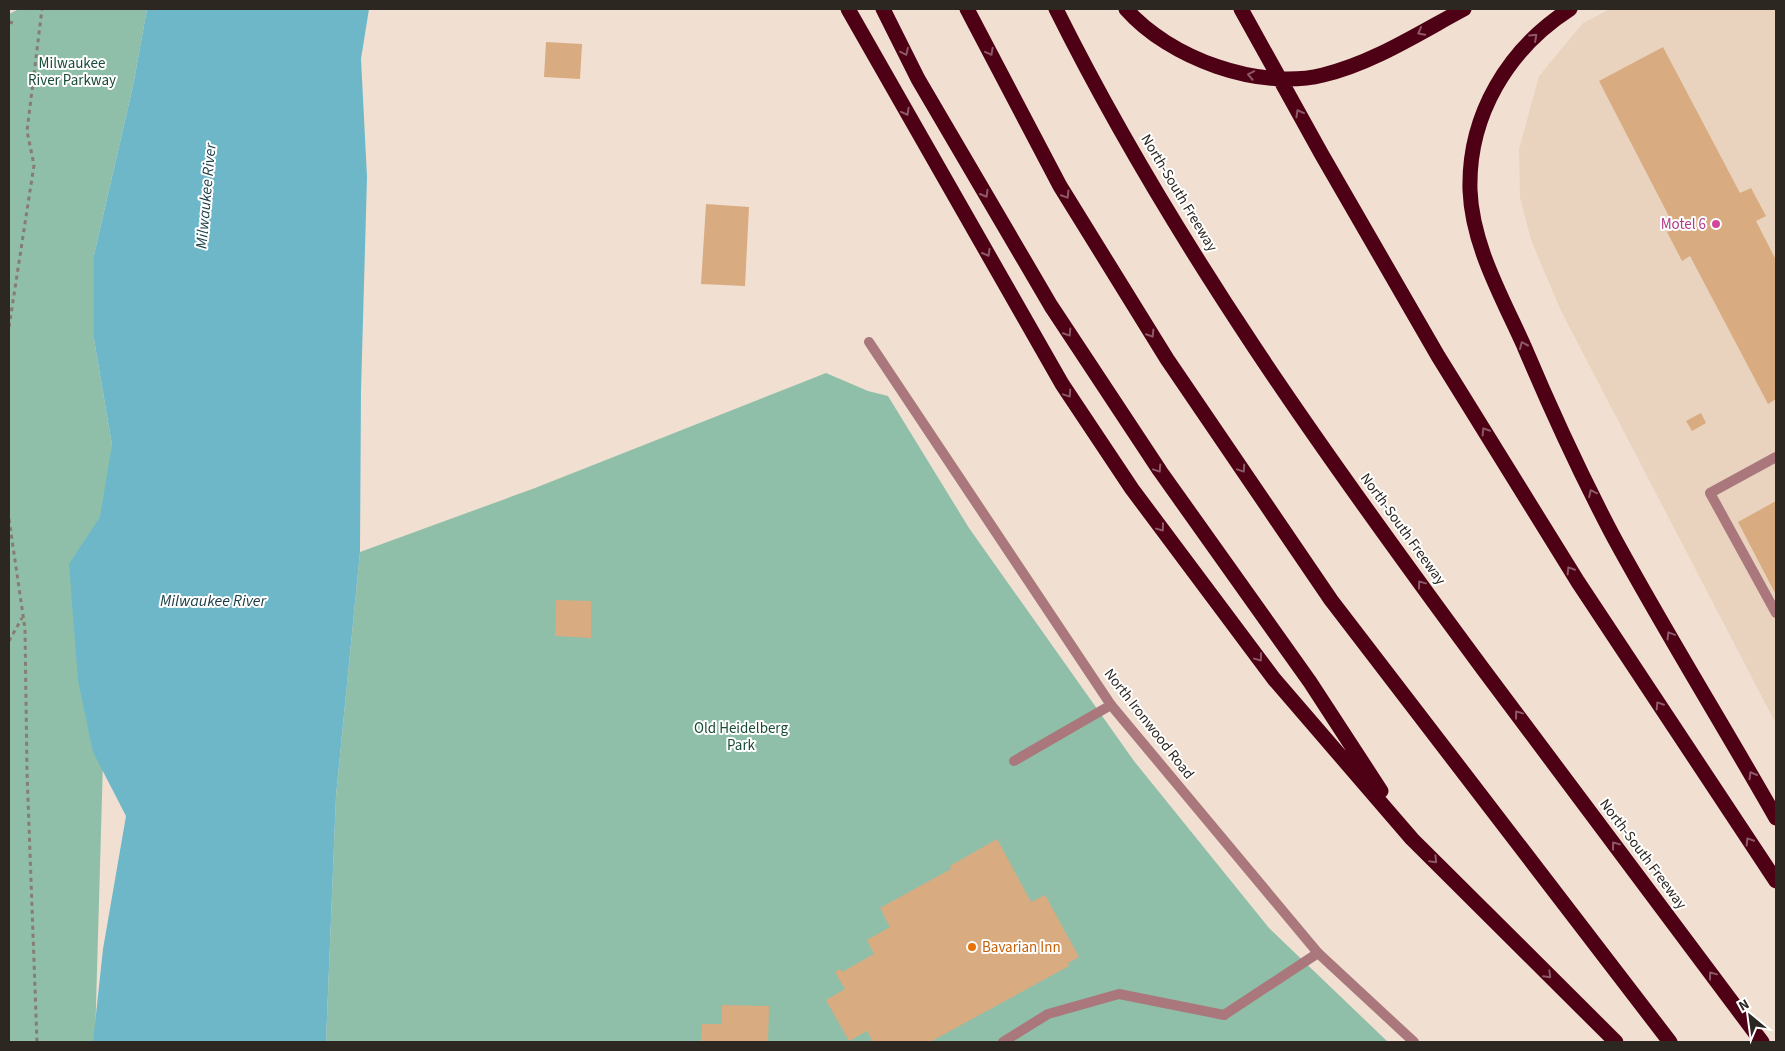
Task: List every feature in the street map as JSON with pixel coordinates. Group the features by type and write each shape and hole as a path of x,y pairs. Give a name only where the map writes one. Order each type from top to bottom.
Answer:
{"highway":[{"path":"848,9 1062,384 1132,489 1274,679 1412,839 1616,1042"},
{"path":"883,9 918,79 1051,306 1160,471 1310,682 1412,839"},
{"path":"967,9 1060,186 1166,359 1331,600 1670,1042"},
{"name":"North-South Freeway","path":"1056,9 1151,182 1230,312 1389,542 1762,1042"},
{"path":"1126,9 1137,21 1164,41 1211,65 1272,78 1299,79 1321,76 1359,62 1464,9"},
{"path":"1242,9 1322,155 1438,356 1578,582 1776,881"},
{"path":"1570,9 1539,33 1516,57 1494,88 1486,105 1477,133 1470,173 1475,226 1484,253 1531,364 1603,516 1776,818"}],"street":[{"name":"North Ironwood Road","path":"869,342 1111,705 1318,953 1414,1042"},
{"path":"1776,457 1710,493 1776,613"},
{"path":"1014,761 1111,705"},
{"path":"1003,1042 1048,1014 1119,994 1224,1015 1318,953"}],"path":[{"path":"9,327 34,165 27,131 42,9"},
{"path":"9,519 23,616 37,1042"},
{"path":"9,641 23,616"}],"shaded area":[{"path":"1610,9 1776,9 1776,724 1561,311 1531,240 1520,198 1519,149 1539,76 1583,23"}],"green space":[{"name":"Milwaukee River Parkway","path":"19,9 147,9 133,86 94,255 94,339 112,445 95,1042 9,1042 9,14"},
{"name":"Old Heidelberg Park","path":"826,373 868,391 888,396 969,528 1134,761 1269,928 1388,1042 326,1042 336,796 360,552 535,488"}],"water":[{"name":"Milwaukee River","path":"147,9 369,9 361,59 367,177 361,391 360,552 336,796 326,1042 93,1042 103,949 126,816 93,752 78,680 69,564 100,517 112,445 94,339 94,255 133,86"}],"building":[{"path":"546,42 582,44 580,79 544,77"},
{"name":"Motel 6","path":"1663,47 1740,193 1751,188 1766,216 1756,221 1776,260 1776,399 1768,404 1690,256 1682,261 1667,232 1675,228 1599,81"},
{"path":"706,204 749,207 745,286 701,284"},
{"path":"1701,413 1706,423 1692,431 1686,421"},
{"path":"1776,501 1776,595 1738,522"},
{"path":"556,600 591,601 591,638 555,636"},
{"name":"Bavarian Inn","path":"997,839 1031,902 1045,895 1079,957 1068,963 1069,966 930,1042 873,1042 867,1031 849,1041 826,1000 845,989 835,972 840,969 842,972 874,954 867,940 890,927 880,908 951,869 950,866"},
{"path":"722,1005 769,1006 768,1042 701,1042 702,1024 722,1024"}],"place":[{"name":"Motel 6","path":"1716,224"},
{"name":"Bavarian Inn","path":"972,947"}]}
